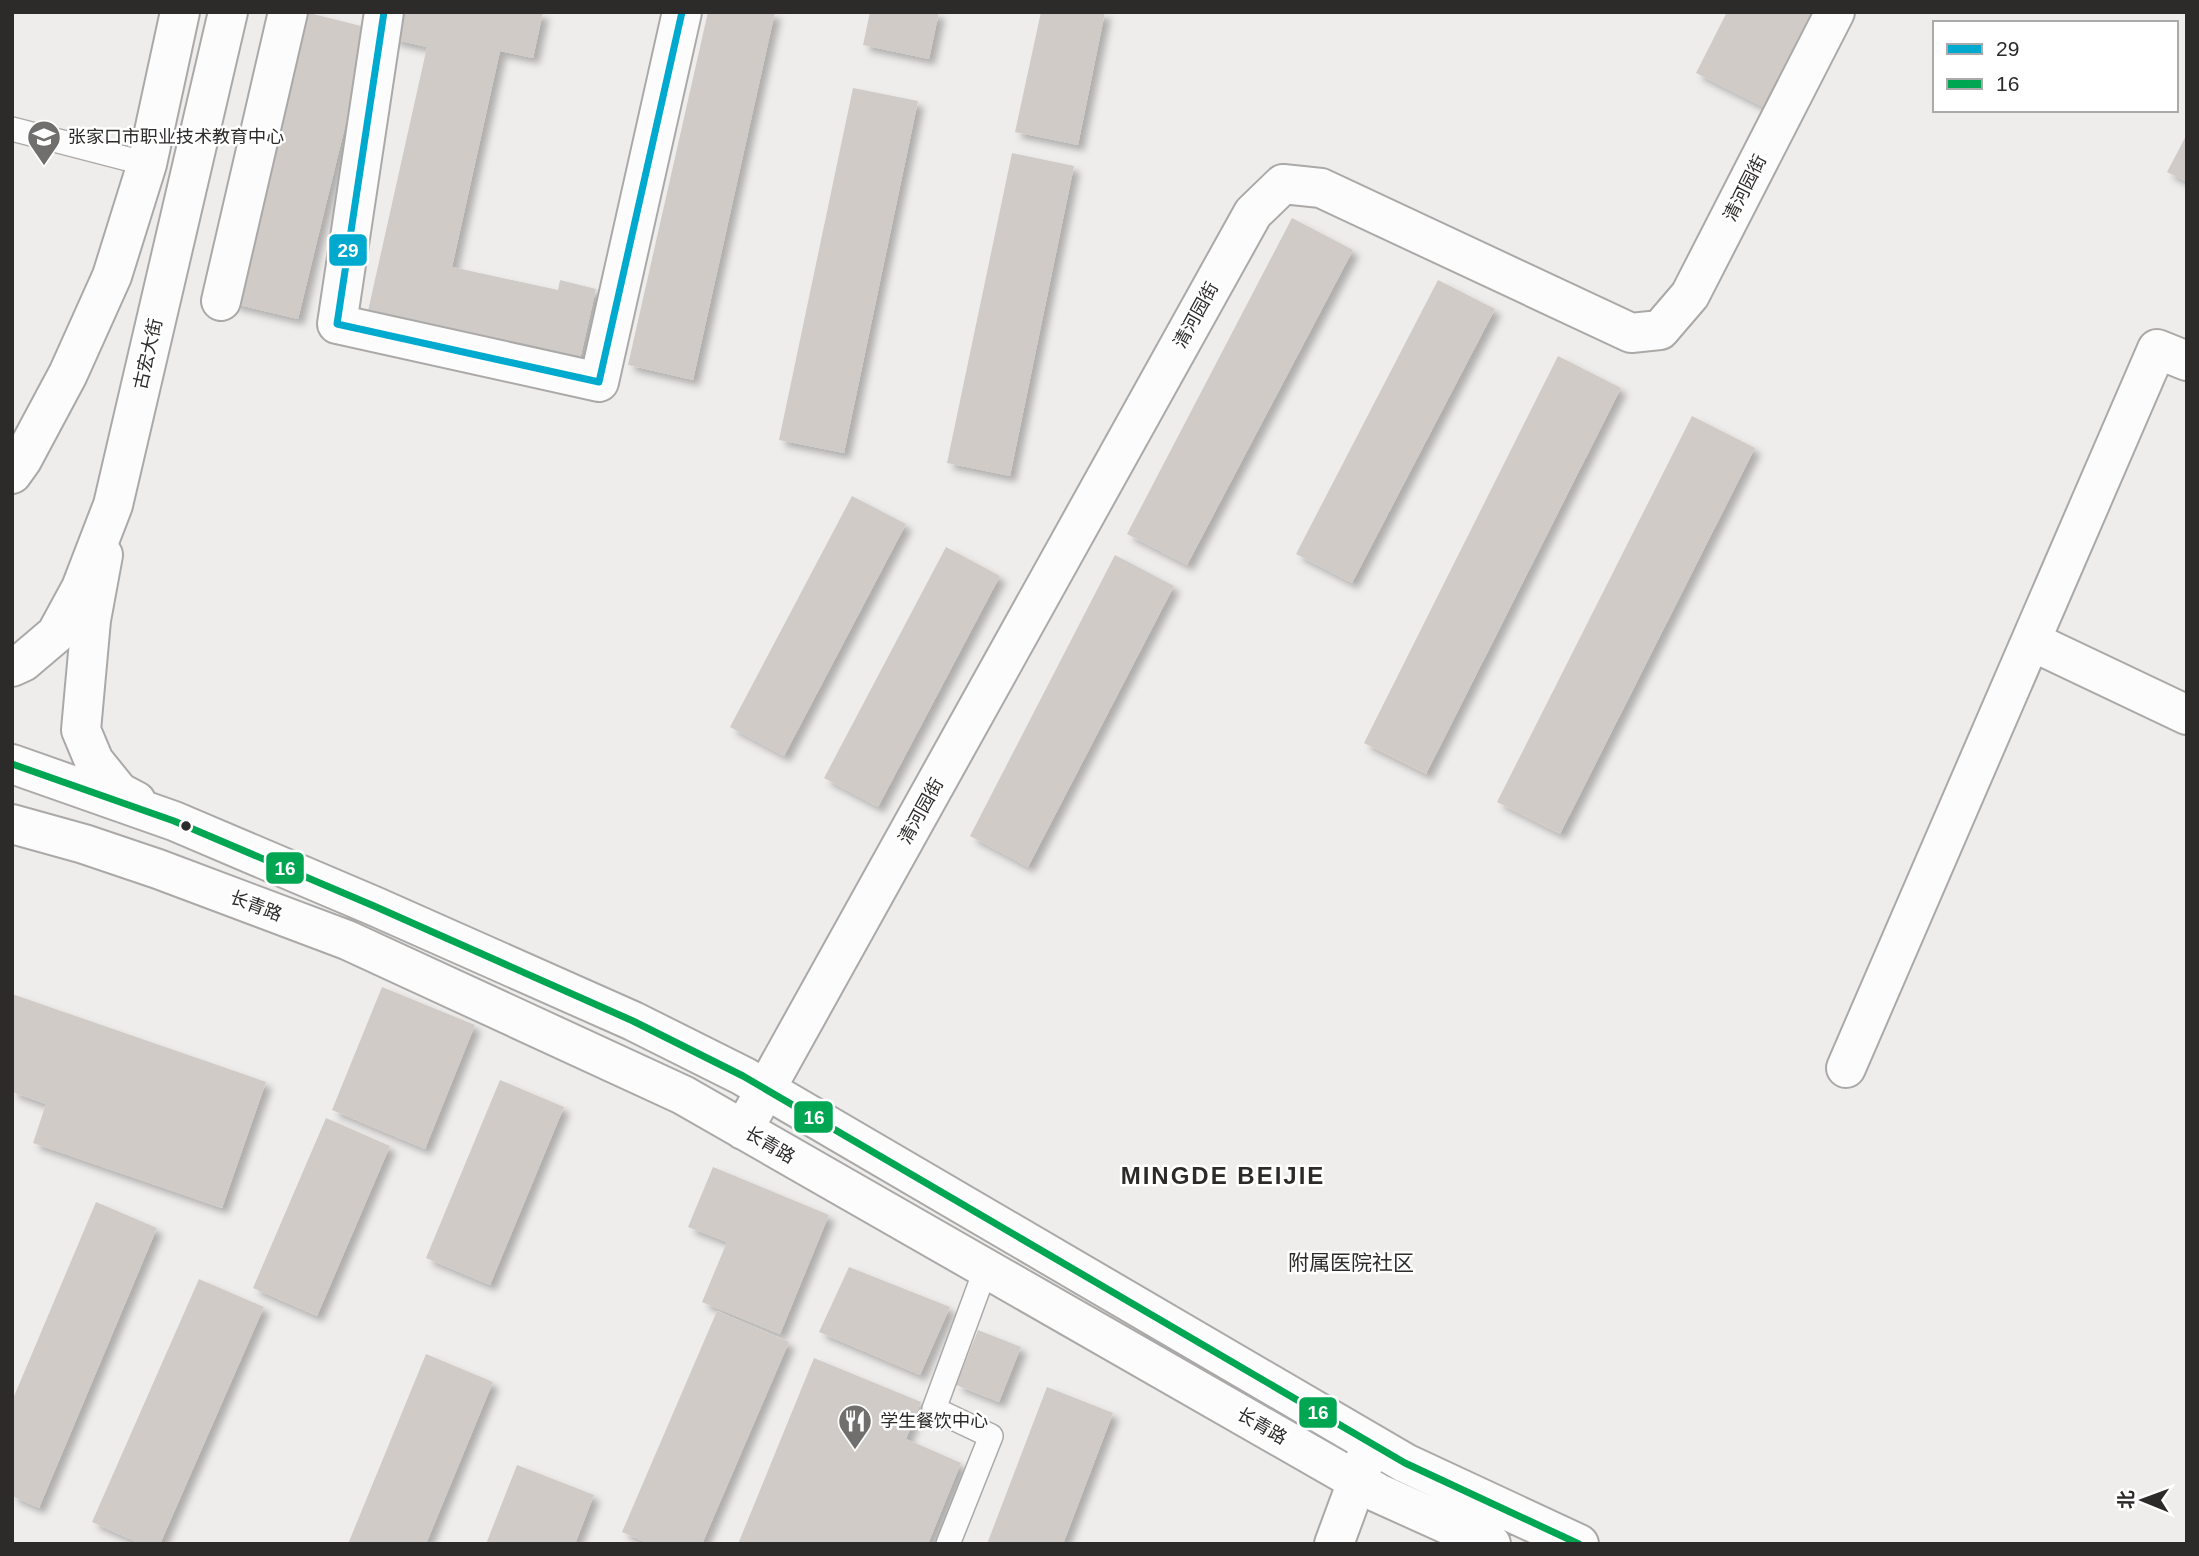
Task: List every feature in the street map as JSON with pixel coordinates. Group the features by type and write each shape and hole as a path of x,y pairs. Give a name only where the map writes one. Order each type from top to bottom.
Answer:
{"main road":[{"path":"12,474 68,374 112,276 147,164 180,12"},
{"name":"古宏大街","path":"12,667 23,662 56,634 81,588 113,505 228,12"},
{"path":"221,301 288,12"},
{"path":"384,12 337,324 599,382 682,12"},
{"name":"清河园街","path":"743,1129 1253,213 1283,184 1321,188 1631,333 1660,330 1690,295 1835,12"},
{"path":"1846,1068 2157,349 2187,360"},
{"path":"113,505 91,620 81,730 94,761 119,792 174,821"},
{"path":"2031,641 2187,715"},
{"path":"12,764 174,821 633,1021 766,1089 1405,1464 1579,1544"},
{"name":"长青路","path":"12,824 158,869 347,940 683,1095 1378,1493 1491,1544"},
{"path":"1334,1544 1371,1444"}],"lane":[{"path":"12,129 147,164"},
{"path":"948,1544 991,1436 934,1409 986,1268"}],"building":[{"path":"305,12 369,28 298,319 231,303"},
{"path":"398,12 543,12 533,58 500,51 452,267 558,290 560,280 596,289 578,368 366,320 427,47 392,39"},
{"path":"708,12 775,12 693,380 628,365"},
{"path":"870,12 939,12 929,59 863,45"},
{"path":"1041,12 1105,12 1078,145 1015,132"},
{"path":"1727,12 1812,12 1763,107 1696,73"},
{"path":"853,88 918,101 844,453 779,440"},
{"path":"2187,134 2187,182 2167,172"},
{"path":"1012,153 1074,166 1010,476 947,463"},
{"path":"1292,218 1353,250 1187,565 1127,534"},
{"path":"1438,280 1495,309 1352,583 1296,554"},
{"path":"1558,356 1621,388 1426,774 1364,743"},
{"path":"1692,416 1755,448 1560,834 1497,802"},
{"path":"852,496 906,524 784,756 730,727"},
{"path":"946,547 1000,576 878,807 824,778"},
{"path":"1115,555 1174,586 1028,867 970,836"},
{"path":"382,987 475,1025 425,1149 332,1110"},
{"path":"12,994 266,1082 222,1208 33,1143 46,1104 12,1092"},
{"path":"500,1080 564,1107 490,1285 426,1258"},
{"path":"326,1118 390,1146 317,1316 253,1288"},
{"path":"713,1167 829,1215 780,1334 702,1302 727,1242 688,1227"},
{"path":"96,1202 157,1228 39,1508 12,1496 12,1401"},
{"path":"849,1267 950,1307 920,1375 819,1332"},
{"path":"199,1279 264,1307 160,1544 141,1544 92,1522"},
{"path":"717,1311 789,1342 702,1544 650,1544 622,1532"},
{"path":"978,1330 1021,1347 999,1402 956,1385"},
{"path":"426,1354 493,1382 426,1544 348,1544"},
{"name":"学生餐饮中心","path":"814,1358 921,1402 906,1439 961,1463 928,1544 738,1544"},
{"path":"1047,1387 1113,1413 1063,1544 987,1544"},
{"path":"517,1465 594,1495 575,1544 486,1544"}],"transit line":[{"name":"29","path":"384,12 337,324 599,382 682,12"},
{"name":"16","path":"12,764 174,821 633,1021 743,1076 1405,1463 1579,1544"}],"place":[{"name":"张家口市职业技术教育中心","path":"44,167"},
{"name":"学生餐饮中心","path":"855,1451"}],"district":[{"name":"MINGDE BEIJIE","path":"1223,1175"},
{"name":"附属医院社区","path":"1351,1262"}]}
